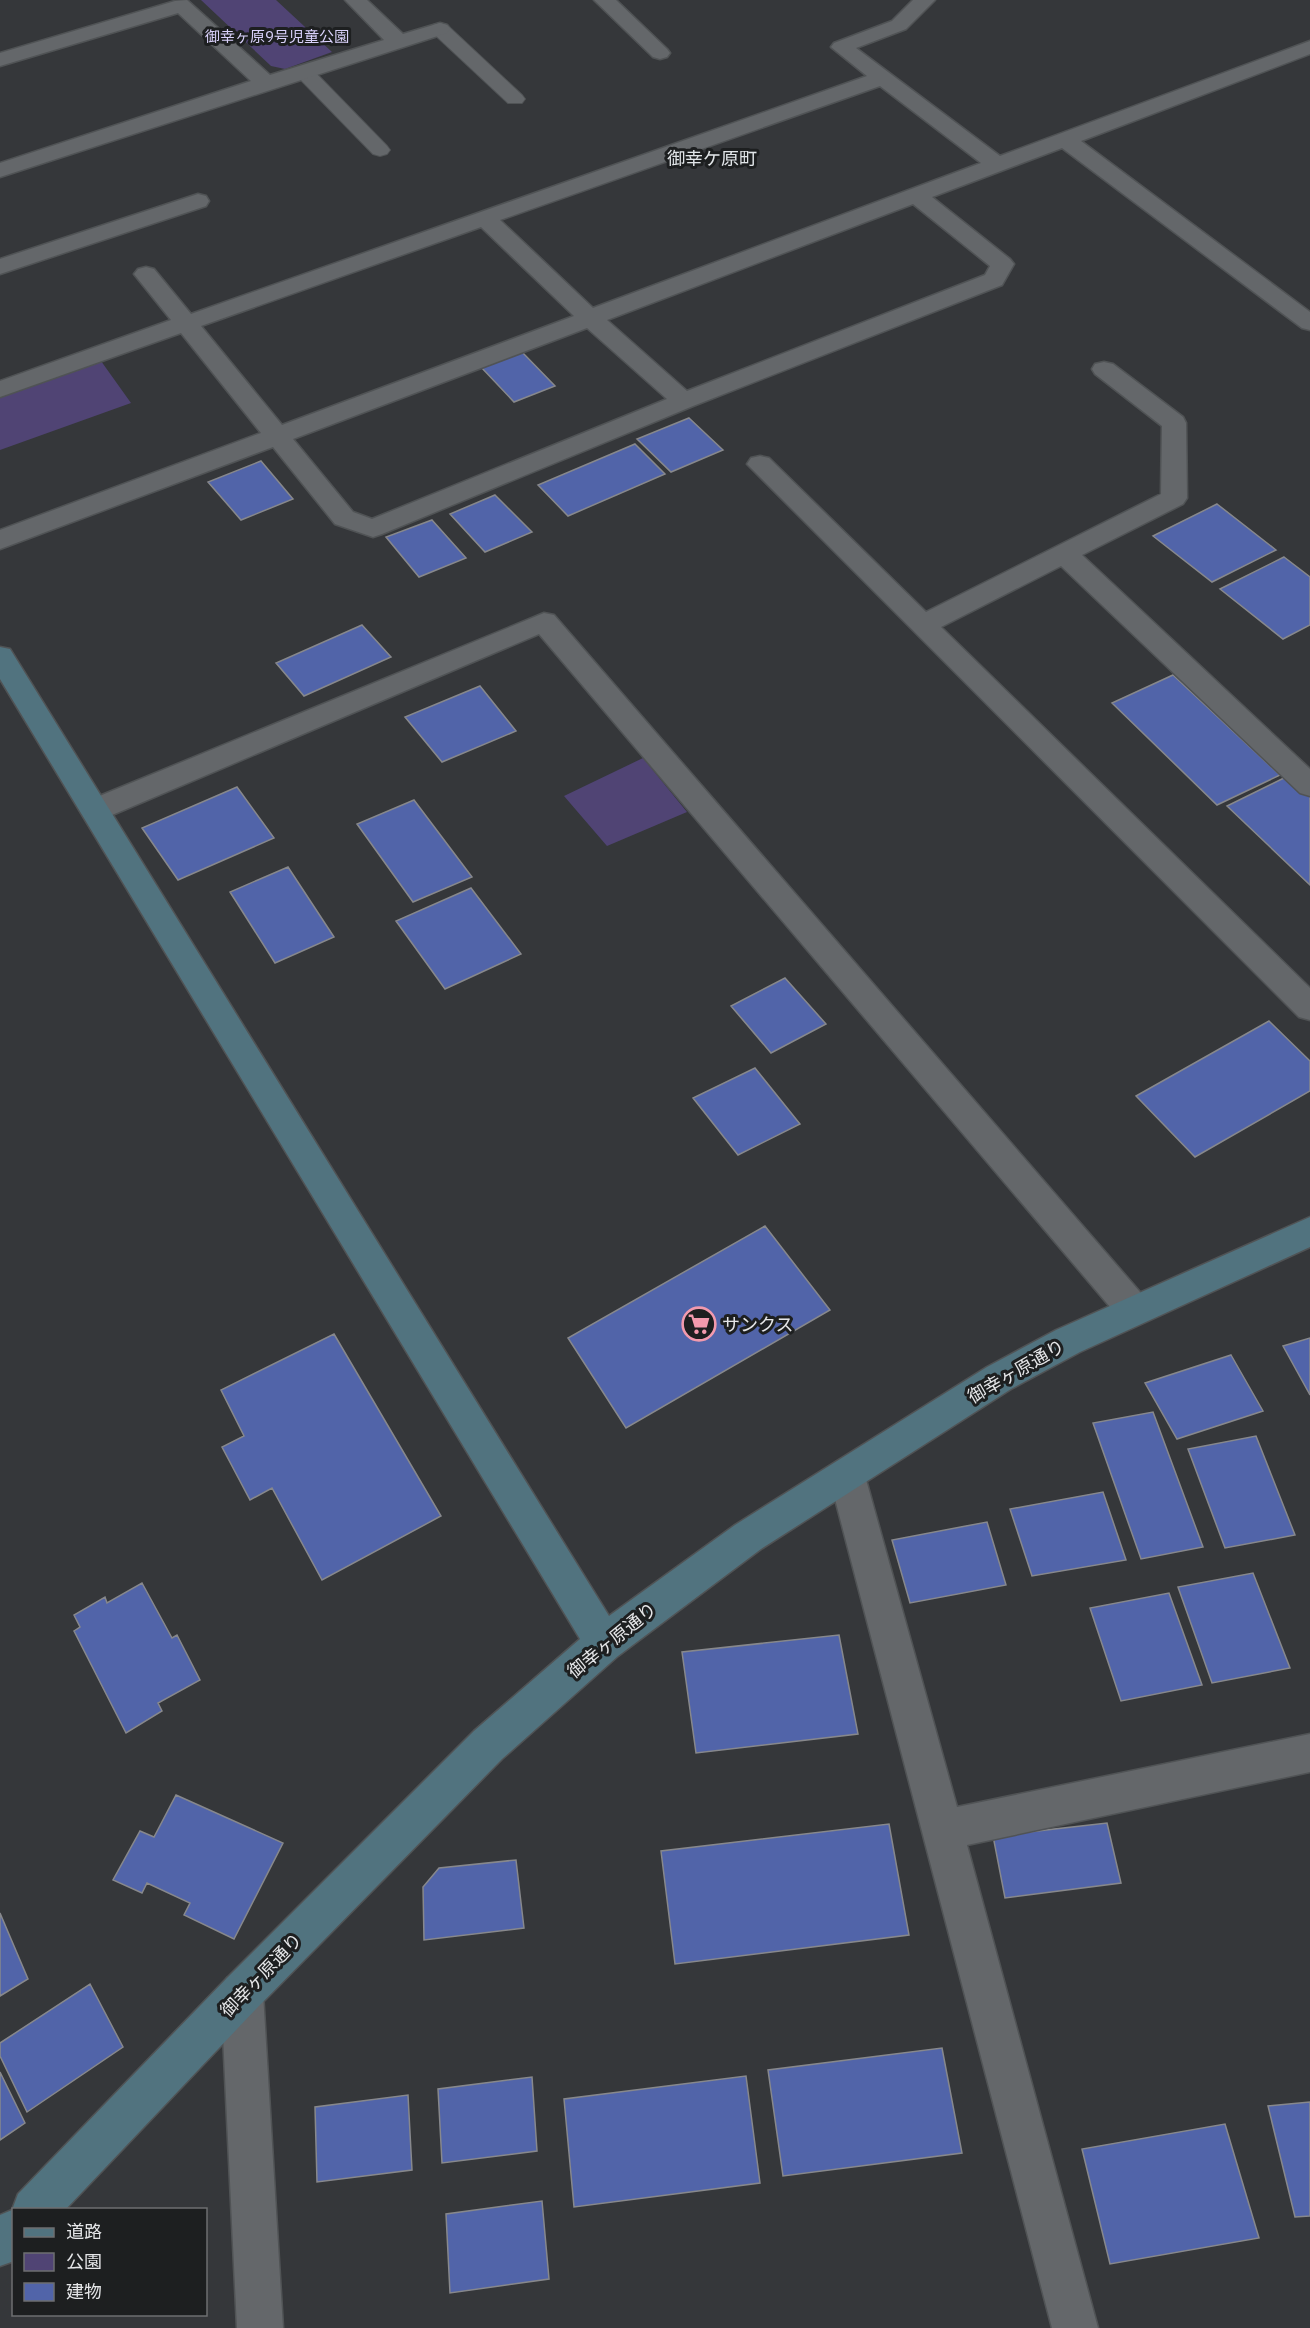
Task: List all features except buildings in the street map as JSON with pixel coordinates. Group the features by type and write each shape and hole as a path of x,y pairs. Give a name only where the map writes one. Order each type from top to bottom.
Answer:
{"street":[{"path":"355,0 399,42"},
{"path":"604,0 660,53"},
{"path":"925,0 899,25 841,47 998,164"},
{"path":"0,60 182,5 266,83"},
{"path":"0,170 440,29"},
{"path":"0,540 1310,47"},
{"path":"1284,56 1310,72"},
{"path":"0,389 882,78"},
{"path":"1064,139 1310,322"},
{"path":"146,274 344,518 373,528 684,401 994,280 1002,264 916,195"},
{"path":"0,267 198,201"},
{"path":"485,218 590,318 684,401"},
{"path":"922,625 1174,498 1174,423 1104,369"},
{"path":"760,464 1310,1008"},
{"path":"1065,554 1310,786"},
{"path":"95,810 544,622 1134,1310"},
{"path":"0,656 604,1643"},
{"name":"御幸ヶ原通り","path":"36,2208 242,1993 488,1745 604,1643 748,1537 999,1378 1068,1341 1310,1231"},
{"path":"847,1476 1075,2328"},
{"path":"943,1830 1310,1753"},
{"path":"242,1993 260,2328"},
{"path":"0,2244 12,2232"}],"lane":[{"path":"440,29 515,99"},
{"path":"304,72 380,150"}],"green space":[{"name":"御幸ヶ原9号児童公園","path":"201,0 276,0 332,52 285,69 271,66"},
{"path":"101,361 131,403 0,450 0,395"},
{"path":"643,758 687,812 607,846 564,796"}],"place":[{"name":"サンクス","path":"699,1324"}],"district":[{"name":"御幸ケ原町","path":"712,158"}]}
